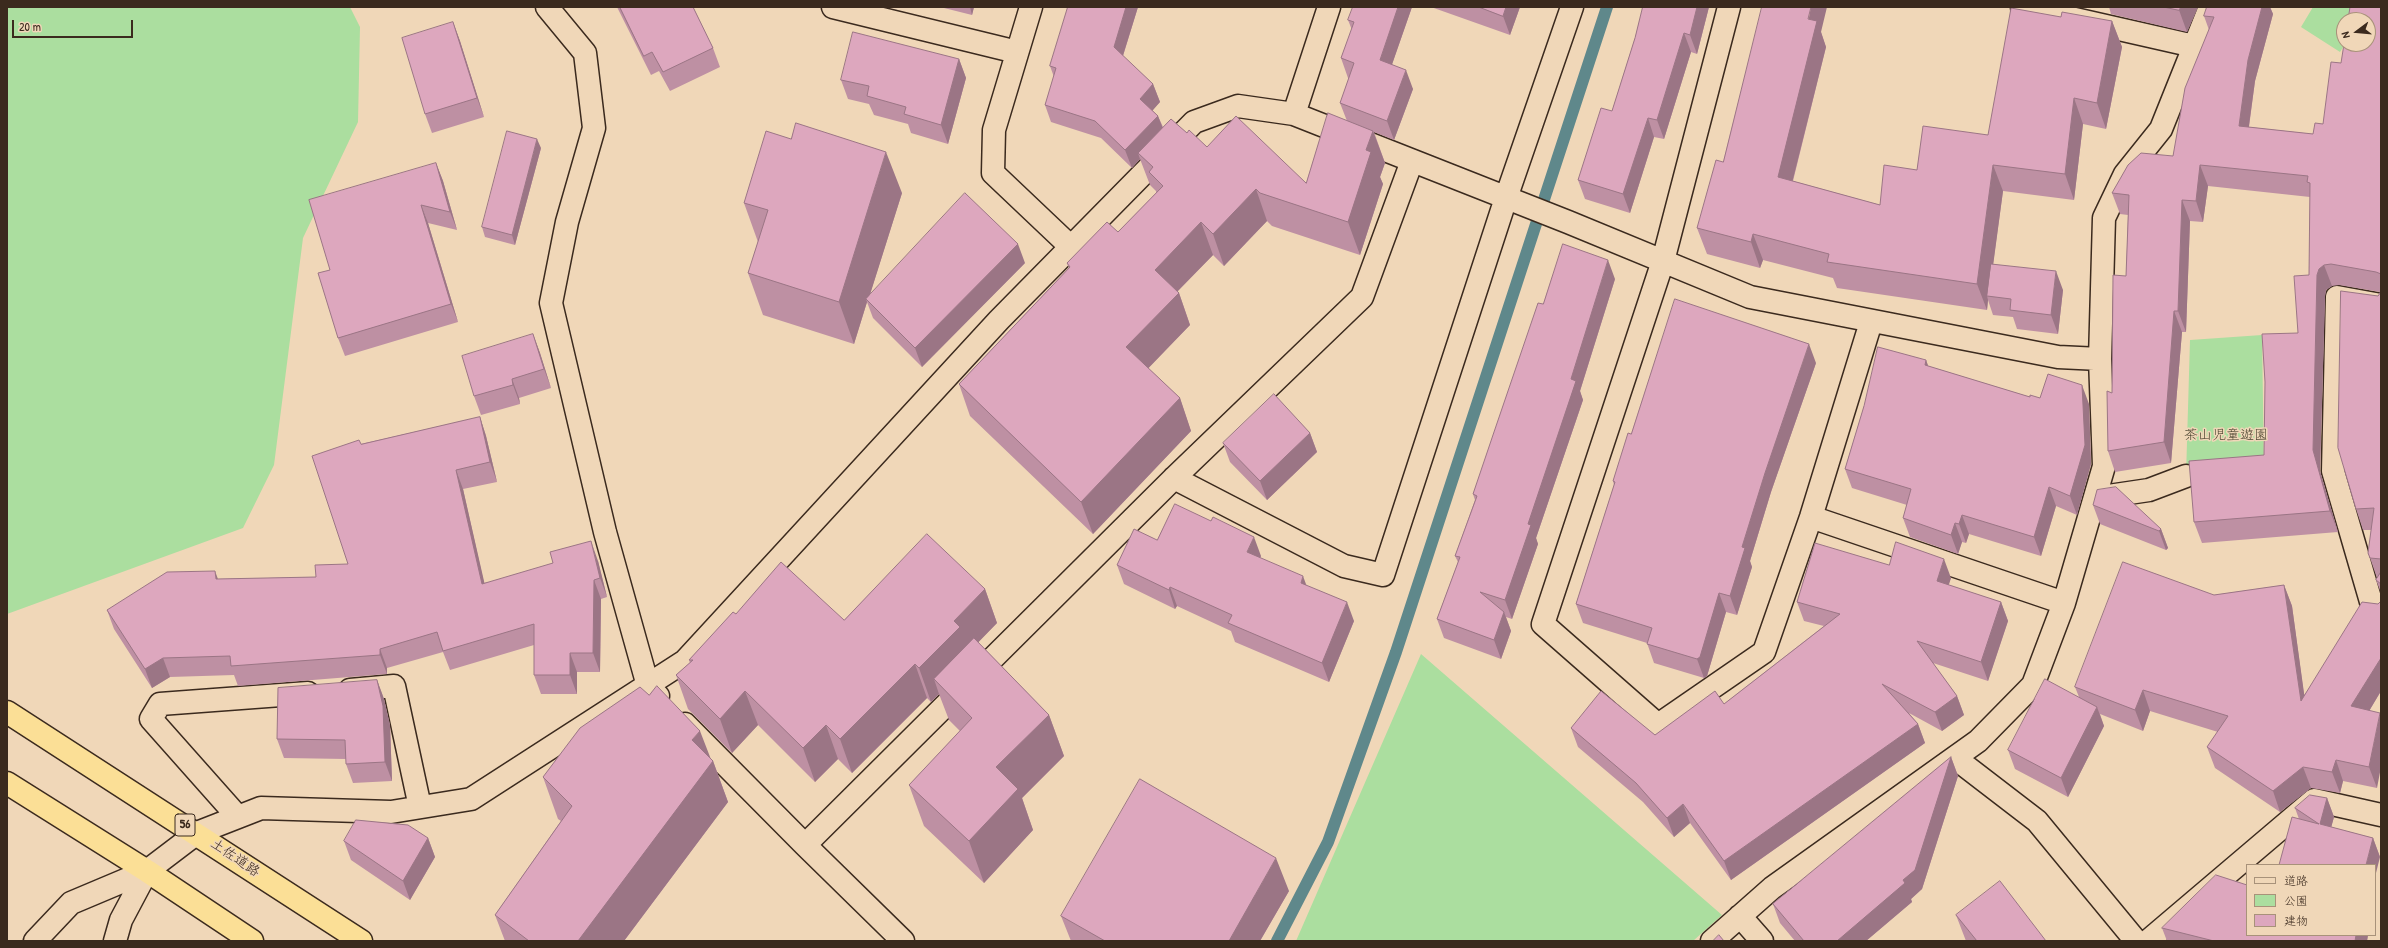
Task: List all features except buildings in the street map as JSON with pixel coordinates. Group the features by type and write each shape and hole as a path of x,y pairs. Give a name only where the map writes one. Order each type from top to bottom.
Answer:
{"highway":[{"name":"土佐道路","path":"7,712 197,833 361,941"},
{"path":"7,783 147,871 252,941"}],"street":[{"path":"547,7 585,53 594,128 566,222 551,303 605,532 648,686 805,845 903,941"},
{"path":"833,7 1017,52"},
{"path":"1031,7 994,130 993,173 1071,247"},
{"path":"1294,114 1329,7"},
{"path":"1174,478 1344,566 1382,574 1506,198 1572,7"},
{"path":"1729,7 1663,261 1543,624 1658,725 1764,652 1811,517 1871,322"},
{"path":"2022,7 2194,46"},
{"path":"1712,941 1772,888 1978,741 2033,685 2064,603 2104,466 2100,359 2104,218 2125,174 2161,129 2210,7"},
{"path":"34,941 71,903 147,871 197,833 261,808 391,812 470,799 685,661 999,320 1194,122 1238,106 1294,114 1568,222 1750,298 2058,358 2100,359"},
{"path":"805,845 1174,478 1362,297 1412,161"},
{"path":"2381,305 2337,297 2333,471 2374,612 2381,613"},
{"path":"2095,498 2149,490 2186,476"},
{"path":"1811,517 2064,603"},
{"path":"238,817 151,719 160,704 394,686 420,807"},
{"path":"1955,758 2038,821 2136,941"},
{"path":"2148,941 2314,800 2381,815"},
{"path":"115,941 121,920 147,871"},
{"path":"1740,916 1762,941"}],"green space":[{"path":"7,7 350,7 360,27 358,122 303,238 274,465 243,528 7,614"},
{"path":"2313,7 2364,7 2362,12 2336,12 2336,49 2301,27"},
{"name":"茶山児童遊園","path":"2262,335 2264,470 2186,476 2190,340"},
{"path":"1421,654 1722,915 1693,941 1296,941"}],"waterway":[{"path":"1277,941 1328,842 1396,652 1607,7"}]}
